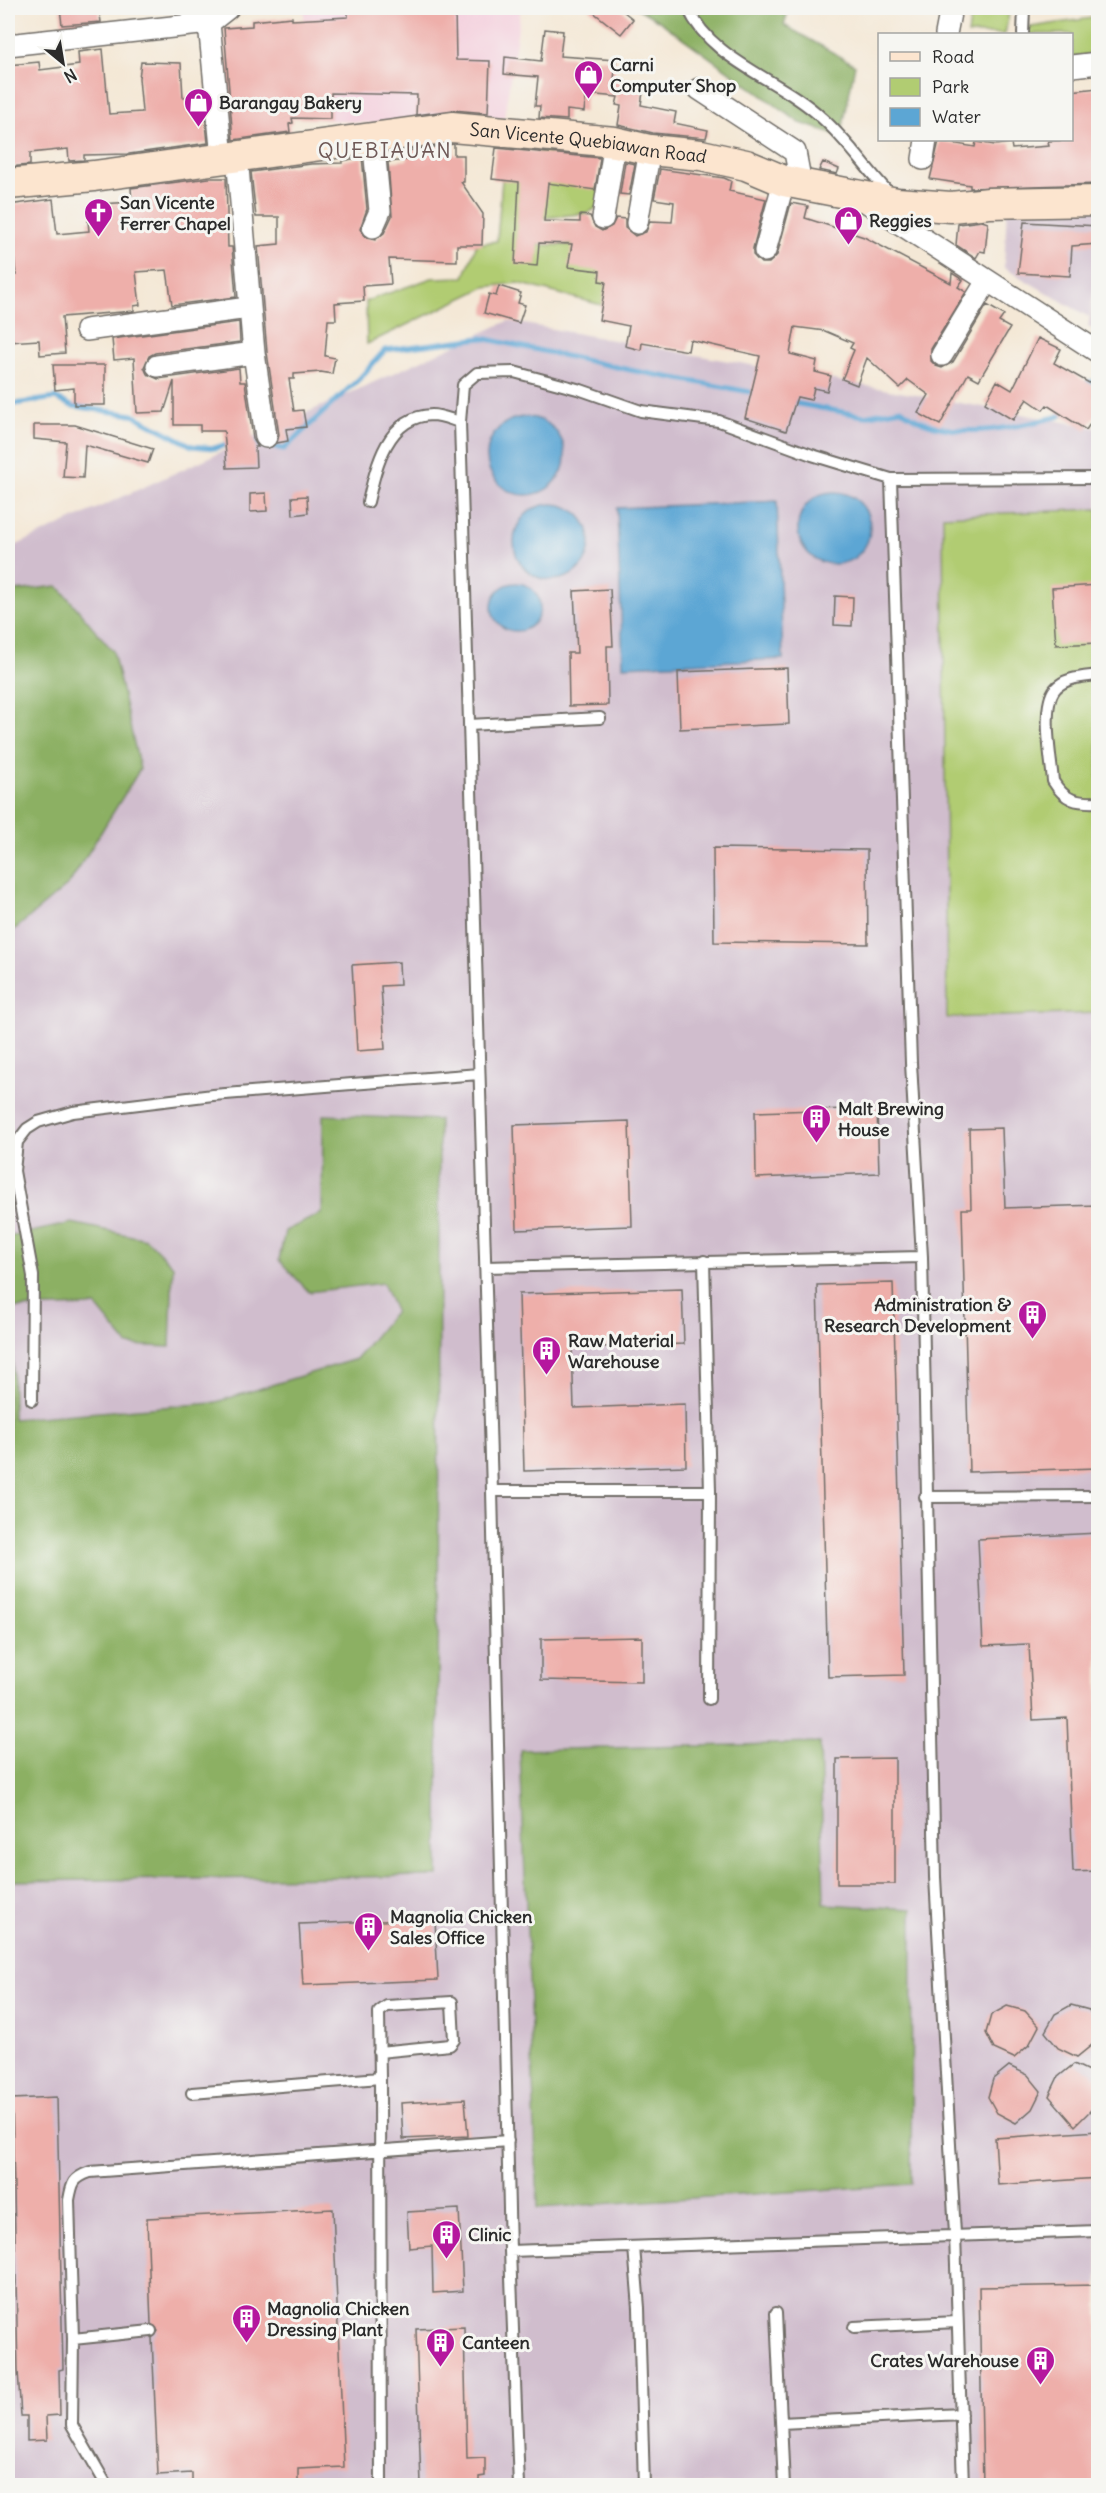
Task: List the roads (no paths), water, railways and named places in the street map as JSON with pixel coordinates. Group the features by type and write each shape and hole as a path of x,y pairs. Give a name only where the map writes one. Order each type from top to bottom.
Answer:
{"street":[{"path":"8,45 209,23 228,8"},
{"path":"946,33 951,8"},
{"path":"209,23 229,157 258,397 266,437"},
{"path":"1073,66 1098,63"},
{"path":"699,89 795,152 792,182 765,251"},
{"name":"San Vicente Quebiawan Road","path":"8,184 94,176 452,127 615,142 650,150 701,155 746,165 792,182 897,202 951,207 989,203 1098,201"},
{"path":"373,137 380,211 373,227"},
{"path":"603,218 615,142"},
{"path":"637,223 650,150"},
{"path":"856,196 1098,352"},
{"path":"942,355 987,281"},
{"path":"86,330 161,317 248,308"},
{"path":"157,366 254,353"}],"lane":[{"path":"688,8 696,26 718,44 822,117 897,202"},
{"path":"1023,33 1024,8"},
{"path":"519,2486 510,2251 492,1491 460,422 463,385 468,378 488,371 514,372 581,390 641,411 719,421 812,455 891,479 1098,478"},
{"path":"368,502 375,472 396,430 413,420 433,415 460,422"},
{"path":"891,479 911,1063 922,1257 925,1497 935,1877 955,2234 963,2486"},
{"path":"1098,675 1064,682 1055,689 1048,703 1053,781 1060,792 1077,803 1098,802"},
{"path":"469,725 600,718"},
{"path":"32,1400 33,1276 14,1171 16,1142 27,1129 38,1122 72,1112 213,1095 479,1074"},
{"path":"485,1267 922,1257"},
{"path":"704,1261 710,1491 709,1698"},
{"path":"492,1491 710,1491"},
{"path":"925,1497 1098,1496"},
{"path":"379,2052 450,2045 454,2040 452,2002 449,2000 382,2009 379,2012 379,2052 380,2078 381,2486"},
{"path":"192,2092 380,2078"},
{"path":"107,2486 72,2425 74,2339 69,2200 72,2181 77,2176 90,2172 508,2141"},
{"path":"510,2251 1098,2230"},
{"path":"634,2247 639,2308 644,2486"},
{"path":"776,2313 784,2486"},
{"path":"854,2326 957,2322"},
{"path":"74,2339 151,2331"},
{"path":"781,2423 961,2414"}],"water":[{"path":"518,417 534,417 548,423 559,434 565,448 565,464 559,478 548,489 534,495 518,495 504,489 493,478 487,464 487,448 493,434 504,423"},
{"path":"834,492 854,498 864,508 870,528 864,548 854,558 834,564 814,558 804,548 798,528 804,508 814,498"},
{"path":"777,501 783,659 623,666 617,508"},
{"path":"552,504 567,507 579,515 587,527 590,542 587,557 579,569 567,577 552,580 537,577 525,569 517,557 514,542 517,527 525,515 537,507"},
{"path":"511,583 521,583 533,590 540,602 540,612 533,624 521,631 511,631 496,620 492,612 492,602 503,587"}],"waterway":[{"path":"249,442 284,449 360,378 385,350 482,338 635,371 756,393"},
{"path":"1083,384 1098,380"},
{"path":"8,405 55,398 72,406 133,415 192,446 215,448 231,443"},
{"path":"788,402 864,416 901,409 918,420 937,427 957,430 999,429 1020,425 1060,416 1066,408"}],"place":[{"name":"Carni Computer Shop","path":"589,100"},
{"name":"Barangay Bakery","path":"198,128"},
{"name":"San Vicente Ferrer Chapel","path":"99,238"},
{"name":"Reggies","path":"848,246"},
{"name":"Malt Brewing House","path":"817,1144"},
{"name":"Administration & Research Development","path":"1032,1340"},
{"name":"Raw Material Warehouse","path":"547,1376"},
{"name":"Magnolia Chicken Sales Office","path":"369,1952"},
{"name":"Clinic","path":"447,2260"},
{"name":"Magnolia Chicken Dressing Plant","path":"246,2344"},
{"name":"Canteen","path":"441,2368"},
{"name":"Crates Warehouse","path":"1040,2386"}],"district":[{"name":"QUEBIAUAN","path":"385,150"}]}
